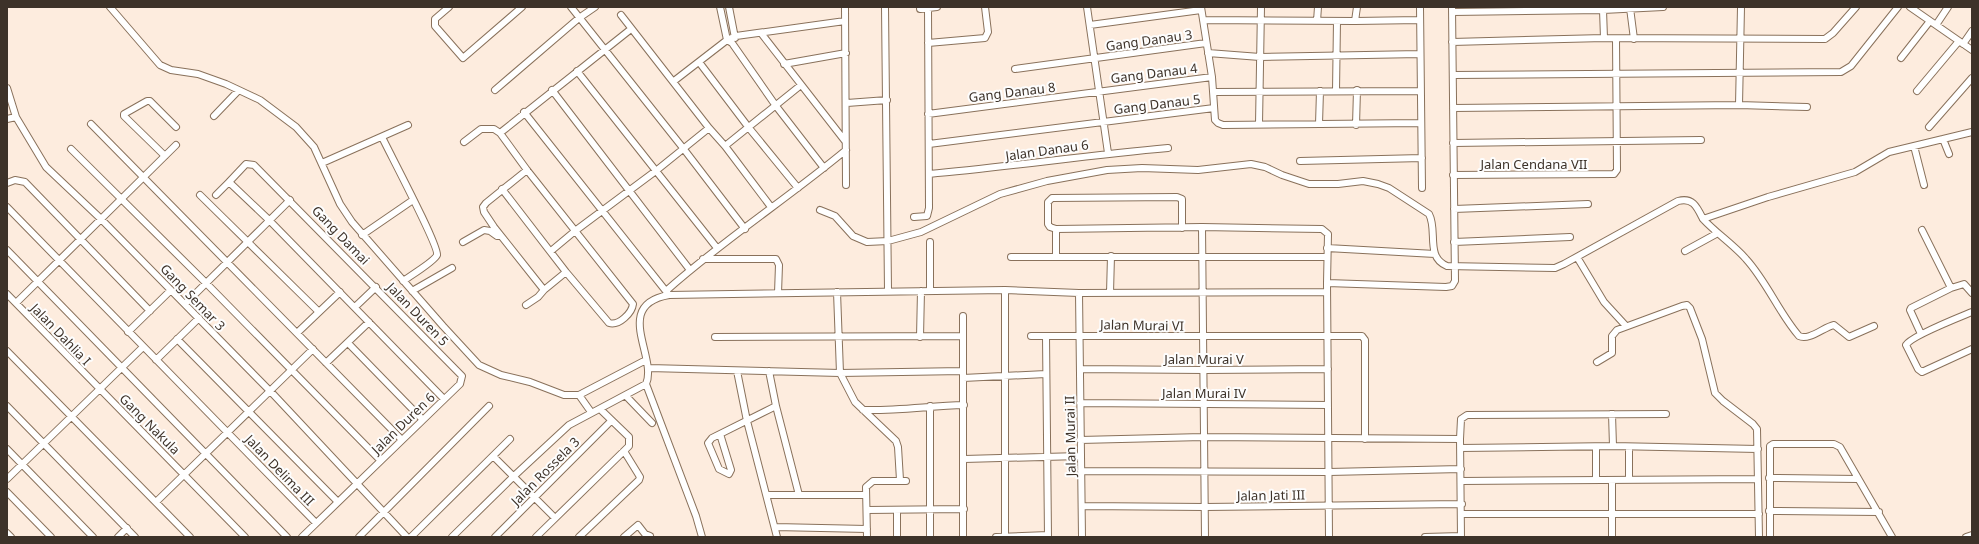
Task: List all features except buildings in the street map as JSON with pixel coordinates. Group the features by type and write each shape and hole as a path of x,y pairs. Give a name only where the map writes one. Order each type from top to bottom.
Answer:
{"street":[{"path":"110,7 160,65 171,70 198,74 260,100 299,129 310,141 340,204 362,235 470,357 479,365 501,375 530,382 564,395 579,395 646,360"},
{"path":"449,7 435,19 435,26 463,58 522,7"},
{"path":"571,7 745,229"},
{"path":"495,90 579,18 595,7"},
{"path":"720,7 730,42 776,106 824,168"},
{"path":"729,7 736,36"},
{"path":"845,7 847,103 845,141 846,185"},
{"path":"885,7 888,291"},
{"path":"920,9 937,7"},
{"path":"928,43 985,38 988,32 985,7"},
{"path":"1087,7 1108,153"},
{"path":"1259,124 1261,7"},
{"path":"1317,21 1318,7"},
{"path":"1356,21 1357,7"},
{"path":"1420,7 1420,123 1422,188"},
{"path":"1327,283 1451,287 1455,281 1452,10 1603,10 1616,8 1663,7"},
{"path":"1739,105 1741,7"},
{"path":"1452,42 1604,38 1825,39 1833,33 1856,7"},
{"path":"1452,75 1841,72 1852,66 1898,7"},
{"path":"1910,7 1972,50"},
{"path":"1900,58 1948,7"},
{"path":"914,217 928,214 928,8"},
{"path":"1090,25 1201,8 1212,77 1215,120 1223,125 1356,125 1420,123"},
{"path":"1630,8 1634,39"},
{"path":"1603,10 1604,38"},
{"path":"621,15 674,81 709,128 725,146 770,207"},
{"path":"1203,20 1420,20"},
{"path":"674,81 699,62 730,42 736,36 845,21"},
{"path":"1336,91 1338,56 1337,21"},
{"path":"500,133 577,70 606,50 630,28"},
{"path":"1917,92 1972,31"},
{"path":"761,32 784,64 845,141"},
{"path":"1616,39 1617,141"},
{"name":"Gang Danau 3","path":"1015,69 1206,43"},
{"path":"784,64 846,53"},
{"path":"1208,53 1260,57 1420,54"},
{"path":"699,62 748,127 798,188"},
{"path":"577,70 717,248"},
{"name":"Gang Danau 4","path":"1099,92 1212,77"},
{"path":"1929,127 1972,78"},
{"path":"725,146 801,85"},
{"name":"Gang Semar 3","path":"7,88 16,117 46,167 101,219 270,391 358,483 407,537"},
{"path":"552,90 690,270"},
{"path":"1213,92 1357,90 1420,91"},
{"path":"1356,125 1357,90"},
{"path":"214,116 238,91"},
{"path":"1319,124 1320,91"},
{"name":"Gang Danau 8","path":"928,114 1099,92"},
{"path":"847,103 886,100"},
{"path":"165,156 124,116 124,114 147,101 150,101 176,127"},
{"path":"1453,108 1617,108 1739,105 1807,107"},
{"name":"Gang Danau 5","path":"928,144 1214,108"},
{"path":"524,112 668,293 751,295 778,293 1005,290 1079,293 1327,292"},
{"path":"7,119 16,117"},
{"path":"91,124 401,439"},
{"path":"322,164 408,125"},
{"path":"551,251 709,128"},
{"path":"464,142 481,129 494,129 500,133 527,170 633,304 632,310 616,323 609,323 566,272 502,189"},
{"path":"1703,218 1768,197 1855,172 1879,157 1914,146 1972,132"},
{"path":"382,137 431,234 437,255 435,259 403,281"},
{"path":"1943,139 1949,154"},
{"path":"1453,142 1702,140"},
{"name":"Jalan Cendana VII","path":"1453,175 1614,174 1617,170 1617,141"},
{"path":"16,303 176,145"},
{"path":"1914,146 1924,185"},
{"name":"Jalan Danau 6","path":"929,174 1018,166 1108,153 1168,148"},
{"path":"71,149 123,199 292,369 380,460"},
{"path":"702,537 696,516 646,384 649,368 640,330 644,312 652,301 668,293 703,259 745,229 770,207 798,188 846,150"},
{"path":"1300,161 1422,158"},
{"name":"Gang Damai","path":"216,195 246,164 254,164 376,287"},
{"path":"820,210 835,216 853,236 866,242 888,241 921,232 1000,194 1047,181 1107,170 1142,168 1198,170 1251,164 1265,167 1304,183 1338,184 1364,181 1389,188 1430,216 1435,254 1444,265 1455,267 1555,268 1678,201 1686,199 1692,201 1716,234 1746,258 1801,338 1808,337 1834,325 1848,337 1874,326"},
{"path":"527,170 502,189 483,207 484,212 500,236 544,290"},
{"path":"7,183 15,180 25,182 150,311"},
{"path":"229,182 269,220 444,399"},
{"path":"200,195 319,312"},
{"path":"1182,228 1182,199 1177,197 1052,198 1048,202 1048,224 1050,227 1056,229 1322,229 1328,234 1326,248 1329,537"},
{"path":"184,304 290,200"},
{"path":"362,235 414,200"},
{"path":"1454,209 1588,204"},
{"name":"Jalan Delima III","path":"7,207 316,523"},
{"path":"1202,228 1205,537"},
{"path":"1056,229 1056,255"},
{"path":"462,242 484,230 500,236"},
{"path":"1922,230 1951,288"},
{"path":"1684,250 1716,234"},
{"path":"1454,242 1570,238"},
{"path":"930,242 930,291"},
{"path":"1326,248 1435,254"},
{"path":"7,250 287,537"},
{"path":"1011,257 1056,255 1327,257"},
{"path":"1110,293 1111,256"},
{"path":"1577,257 1604,302 1626,326"},
{"path":"703,259 776,259 779,265 778,293"},
{"path":"412,291 452,268"},
{"path":"526,305 538,297 544,290 566,272"},
{"path":"1921,334 1910,310 1911,308 1951,288 1964,284 1972,291"},
{"name":"Jalan Duren 5","path":"355,307 376,287 462,376 462,380"},
{"path":"128,332 171,290"},
{"path":"1005,290 1005,537"},
{"path":"920,337 921,291"},
{"path":"297,333 340,292"},
{"path":"837,292 840,372 856,402 896,441 903,480 873,481 866,487 867,537"},
{"name":"Jalan Murai II","path":"1079,293 1082,537"},
{"name":"Jalan Dahlia I","path":"7,294 99,389"},
{"path":"1597,362 1611,355 1613,349 1612,334 1626,326 1682,306 1690,308 1702,339 1715,393 1755,426 1758,432 1759,537"},
{"path":"1972,312 1921,334 1906,344 1920,372 1972,349"},
{"path":"963,316 963,537"},
{"path":"156,360 198,318"},
{"path":"326,363 369,322"},
{"path":"715,337 839,338 963,336"},
{"name":"Jalan Murai VI","path":"1031,336 1362,336 1364,339 1365,439"},
{"path":"996,537 1048,536 1046,336"},
{"path":"177,339 338,502"},
{"path":"348,343 422,419"},
{"path":"7,479 143,347"},
{"path":"156,502 313,349"},
{"path":"7,351 190,537"},
{"path":"649,368 840,372 963,371"},
{"name":"Jalan Murai V","path":"1080,369 1328,369"},
{"path":"737,371 747,422 777,537"},
{"path":"769,371 776,406 799,495"},
{"path":"963,378 1046,374"},
{"name":"Jalan Duren 6","path":"302,537 462,380"},
{"path":"452,537 514,476 569,426 592,412 626,396 646,384"},
{"name":"Gang Nakula","path":"99,389 245,537"},
{"path":"579,395 592,412"},
{"path":"626,396 652,423"},
{"name":"Jalan Murai IV","path":"1080,403 1328,405"},
{"path":"863,410 883,411 930,406 964,405"},
{"path":"7,406 135,537"},
{"path":"359,537 489,406"},
{"path":"720,434 732,470 729,474 719,469 708,443 712,438 720,434 747,422 776,406"},
{"path":"930,406 930,537"},
{"path":"536,537 629,446 629,437 600,409"},
{"path":"1612,414 1613,446"},
{"path":"1425,537 1461,537 1462,481 1460,438 1461,419 1467,415 1666,414"},
{"name":"Jalan Rossela 3","path":"495,537 611,421"},
{"path":"1080,440 1203,437 1365,439 1460,438"},
{"path":"411,537 510,439"},
{"path":"1770,537 1769,449 1773,444 1834,444 1840,447 1879,512 1892,537"},
{"path":"1460,448 1613,446 1758,449"},
{"path":"1596,447 1596,479"},
{"path":"1629,447 1629,479"},
{"path":"7,449 93,537"},
{"path":"580,537 639,480 640,477 624,451"},
{"path":"493,456 555,518"},
{"path":"964,459 1080,456"},
{"path":"1081,471 1329,472 1461,469"},
{"path":"1769,478 1858,479"},
{"path":"1462,481 1758,479"},
{"path":"1612,480 1612,537"},
{"path":"7,492 51,537"},
{"path":"767,495 866,495"},
{"name":"Jalan Jati III","path":"1082,506 1205,507 1462,504"},
{"path":"867,510 964,509"},
{"path":"897,510 897,537"},
{"path":"1769,512 1879,512"},
{"path":"1462,514 1759,514"},
{"path":"624,537 638,525 645,534 650,536"},
{"path":"775,527 867,529"},
{"path":"118,537 127,528"},
{"path":"7,533 11,537"},
{"path":"1966,537 1972,535"}]}
